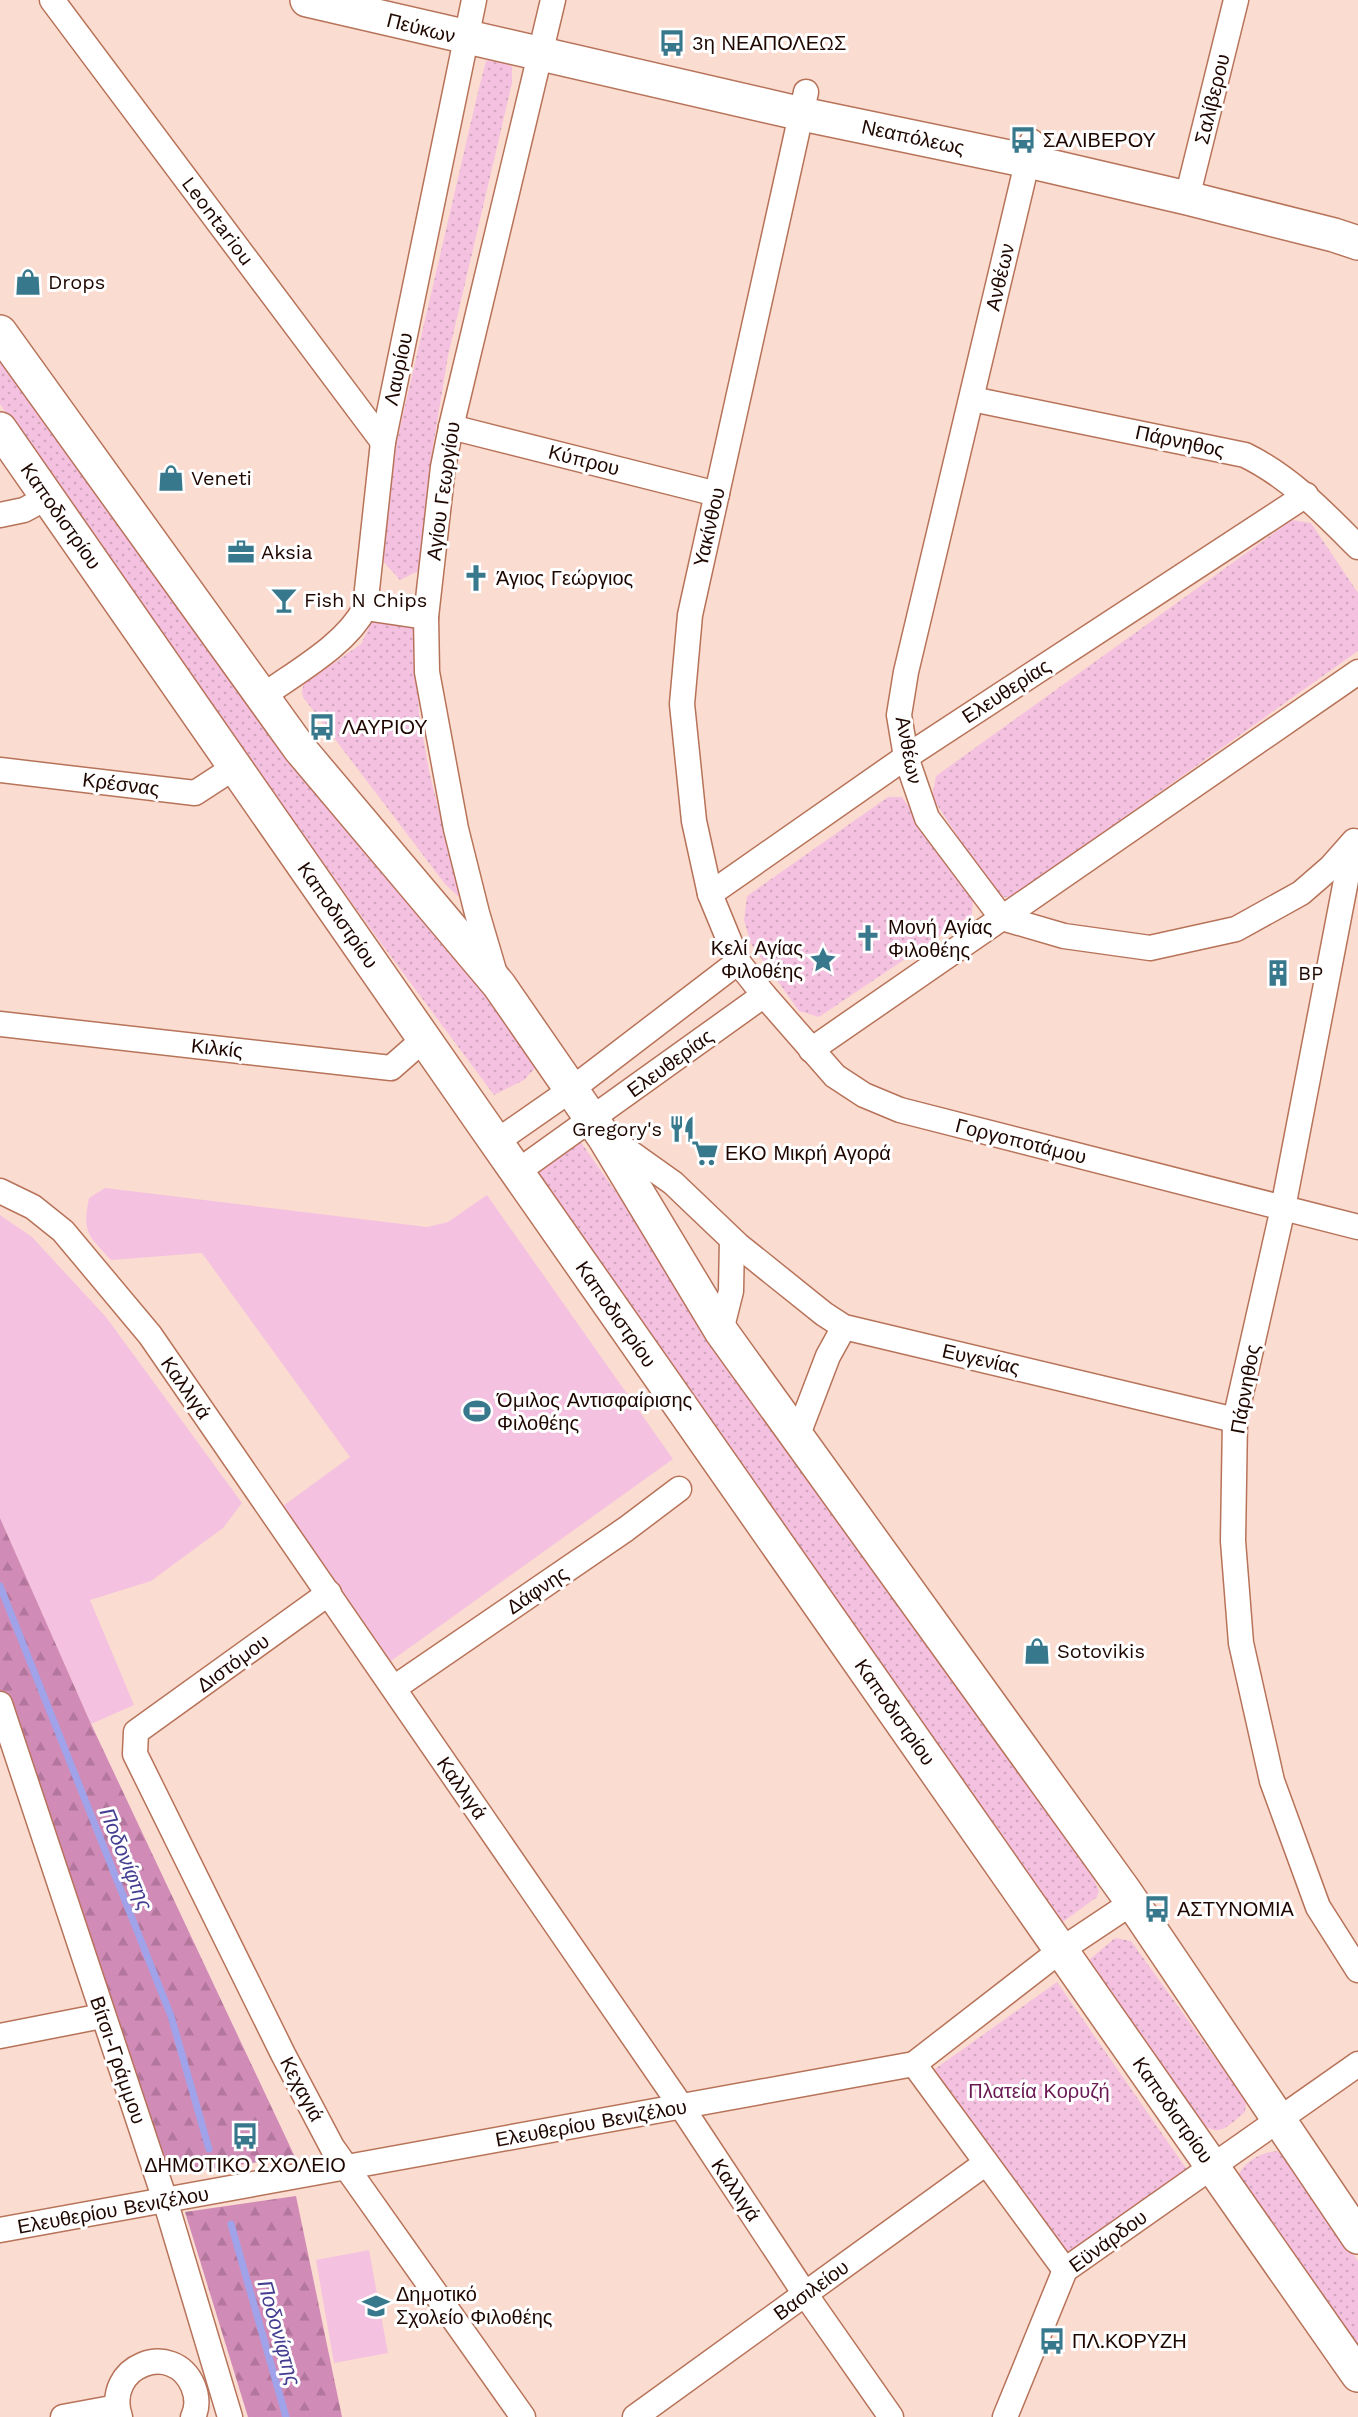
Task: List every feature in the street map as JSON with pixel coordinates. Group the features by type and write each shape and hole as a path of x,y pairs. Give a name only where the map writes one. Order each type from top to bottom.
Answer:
{"main road":[{"name":"Πεύκων","path":"307,0 469,19"},
{"name":"Πεύκων","path":"395,0 469,19"},
{"name":"Νεαπόλεως","path":"469,19 542,45 1189,188 1358,221"},
{"name":"Νεαπόλεως","path":"1189,188 1358,243"},
{"path":"0,332 300,749 499,985 572,1089 721,1331 1133,1902 1358,2237"},
{"name":"Καποδιστρίου","path":"0,429 1358,2375"}],"street":[{"name":"Leontariou","path":"52,0 383,442"},
{"name":"Αγίου Γεωργίου","path":"499,985 477,913 456,829 428,672 426,617 443,467 451,427 553,0"},
{"name":"Σαλίβερου","path":"1189,188 1236,0"},
{"name":"Λαυρίου","path":"365,608 383,442 469,19"},
{"name":"Υακίνθου","path":"738,962 710,894 694,821 682,704 690,615 804,103"},
{"name":"Ανθέων","path":"1002,918 927,818 906,756 899,715 906,672 1030,152"},
{"name":"Πάρνηθος","path":"972,399 1245,455 1268,467 1306,495 1358,547"},
{"name":"Κύπρου","path":"451,427 717,494"},
{"name":"Ελευθερίας","path":"710,894 906,756 1306,495"},
{"path":"0,515 24,510 48,497"},
{"path":"263,696 339,640 355,624 365,608 426,617"},
{"path":"812,1050 1358,672"},
{"name":"Κρέσνας","path":"0,770 195,793 235,767"},
{"name":"Πάρνηθος","path":"1356,838 1283,1208 1235,1420 1233,1541 1241,1643 1272,1781 1318,1908 1358,1970"},
{"path":"1002,918 1064,936 1150,948 1236,929 1301,892 1331,867 1356,838"},
{"name":"Ελευθερίας","path":"496,1142 572,1089 738,962"},
{"name":"Γοργοποτάμου","path":"738,962 835,1076 864,1095 900,1110 1358,1227"},
{"name":"Ελευθερίας","path":"517,1173 597,1128 764,995"},
{"name":"Κιλκίς","path":"0,1024 391,1068 424,1039"},
{"name":"Ευγενίας","path":"597,1128 673,1183 732,1240 824,1314 844,1326 1235,1420"},
{"name":"Καλλιγά","path":"0,1191 33,1207 63,1231 142,1326 329,1593 891,2417"},
{"path":"721,1331 731,1291 732,1240"},
{"path":"797,1437 828,1356 844,1326"},
{"name":"Δάφνης","path":"393,1688 626,1529 679,1489"},
{"name":"Διστόμου","path":"136,1732 329,1593"},
{"name":"Βίτσι-Γράμμου","path":"0,1704 165,2200 230,2417"},
{"name":"Κεχαγιά","path":"136,1732 135,1754 283,2054 332,2147 523,2417"},
{"name":"Ελευθερίου Βενιζέλου","path":"0,2230 914,2064 1061,1950 1133,1902"},
{"path":"0,2036 102,2016"},
{"path":"914,2064 1065,2270"},
{"name":"Εϋνάρδου","path":"1005,2417 1065,2270 1358,2064"},
{"name":"Βασιλείου","path":"635,2417 986,2163"},
{"path":"63,2417 118,2412 117,2395 121,2382 129,2372 140,2365 160,2362 178,2368 188,2376 197,2401 193,2417"},
{"path":"194,2388 219,2380"}],"green space":[{"path":"494,58 507,59 512,67 512,83 448,356 432,452 422,556 418,571 400,580 384,562 381,541 388,479 478,92 486,61"},
{"path":"0,360 261,706 522,1043 533,1059 535,1068 524,1080 494,1095 375,935 196,685 0,404"},
{"path":"1292,520 1311,523 1358,593 1358,651 1012,897 997,897 932,797 936,776"},
{"path":"374,617 413,623 416,635 419,713 429,771 461,899 445,884 303,697 304,684 361,644"},
{"path":"888,797 902,797 973,899 972,914 819,1017 799,1011 751,944 744,920 747,896"},
{"path":"580,1141 965,1688 1093,1877 1099,1891 1097,1897 1060,1924 533,1174"},
{"name":"Όμιλος Αντισφαίρισης Φιλοθέης","path":"105,1188 427,1227 448,1222 487,1195 673,1459 391,1661 283,1506 350,1457 202,1253 111,1260 103,1252 92,1239 86,1219 89,1198"},
{"path":"0,1215 32,1237 106,1317 242,1503 223,1528 151,1581 90,1600 134,1705 91,1724 0,1518"},
{"path":"0,1518 91,1724 295,2157 168,2175 14,1705 0,1705"},
{"path":"1115,1938 1131,1941 1246,2101 1245,2112 1226,2127 1215,2130 1203,2125 1196,2118 1089,1964 1090,1959"},
{"name":"Πλατεία Κορυζή","path":"1057,1982 1190,2174 1067,2253 928,2074"},
{"path":"1277,2151 1289,2160 1358,2261 1358,2356 1237,2178 1253,2159"},
{"path":"296,2196 342,2417 248,2417 185,2212"},
{"path":"369,2250 388,2353 334,2363 316,2260"}],"waterway":[{"name":"Ποδονίφτης","path":"0,1586 171,2016 209,2149"},
{"name":"Ποδονίφτης","path":"231,2224 286,2417"}],"place":[{"name":"3η ΝΕΑΠΟΛΕΩΣ","path":"672,43"},
{"name":"ΣΑΛΙΒΕΡΟΥ","path":"1023,140"},
{"name":"Drops","path":"28,282"},
{"name":"Veneti","path":"171,478"},
{"name":"Aksia","path":"241,552"},
{"name":"Άγιος Γεώργιος","path":"476,578"},
{"name":"Fish N Chips","path":"284,600"},
{"name":"ΛΑΥΡΙΟΥ","path":"322,727"},
{"name":"Μονή Αγίας Φιλοθέης","path":"868,938"},
{"name":"Κελί Αγίας Φιλοθέης","path":"823,960"},
{"name":"BP","path":"1278,973"},
{"name":"Gregory's","path":"682,1129"},
{"name":"ΕΚΟ Μικρή Αγορά","path":"705,1153"},
{"name":"Όμιλος Αντισφαίρισης Φιλοθέης","path":"477,1411"},
{"name":"Sotovikis","path":"1037,1651"},
{"name":"ΑΣΤΥΝΟΜΙΑ","path":"1157,1909"},
{"name":"ΔΗΜΟΤΙΚΟ ΣΧΟΛΕΙΟ","path":"245,2136"},
{"name":"Δημοτικό Σχολείο Φιλοθέης","path":"376,2306"},
{"name":"ΠΛ.ΚΟΡΥΖΗ","path":"1052,2341"}]}
